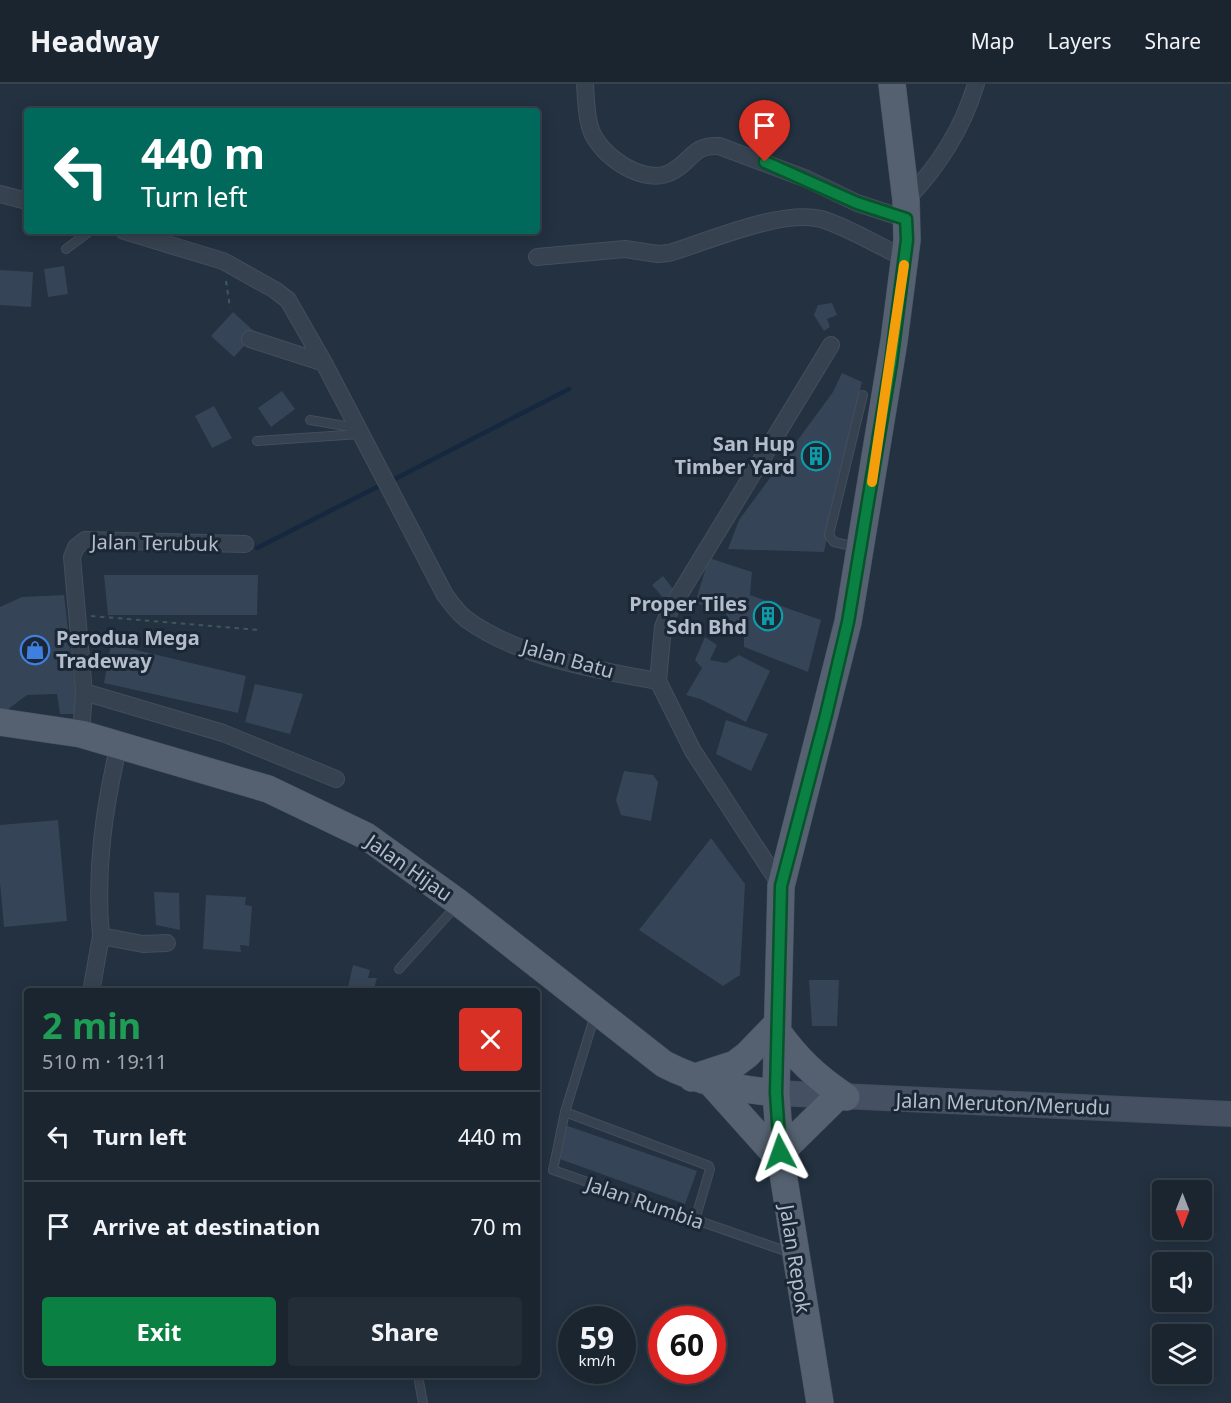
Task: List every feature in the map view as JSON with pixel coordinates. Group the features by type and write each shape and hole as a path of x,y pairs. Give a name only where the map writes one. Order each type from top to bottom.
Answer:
{"main road":[{"name":"Jalan Repok","path":"820,1403 794,1254 780,1156 776,1093 781,886 836,675 862,548 905,258 906,209 892,84"},
{"name":"Jalan Hijau","path":"0,722 81,734 268,789 366,836 459,903 664,1064 701,1080 776,1093"},
{"path":"777,1027 797,1058 842,1096 780,1156 701,1080 735,1064 777,1027"},
{"name":"Jalan Meruton/Merudu","path":"776,1093 1231,1114"}],"street":[{"path":"585,84 589,122 597,142 606,153 634,170 660,176 673,172 696,150 708,145 719,146 807,179 857,203 906,209 948,150 960,128 976,84"},
{"path":"0,194 24,200"},
{"path":"537,257 625,249 658,254 669,253 796,216 829,222 905,258"},
{"name":"Jalan Batu","path":"134,234 223,261 276,290 288,300 324,363 445,595 465,619 499,638 534,652 600,671 658,681"},
{"path":"250,339 324,363"},
{"path":"781,886 693,751 658,681 663,627 670,610 831,345"},
{"name":"Jalan Terubuk","path":"81,734 84,692 72,557 76,547 85,540 244,544"},
{"path":"84,692 223,733 336,779"},
{"path":"92,988 101,936 98,910 105,802 119,744"},
{"path":"101,936 143,944 167,943"}],"lane":[{"path":"66,249 86,234"},
{"path":"862,548 834,542 829,535 863,395"},
{"path":"310,420 359,431"},
{"path":"257,441 359,431"},
{"path":"399,969 459,903"},
{"path":"596,1011 565,1112 709,1166 695,1220"},
{"name":"Jalan Rumbia","path":"565,1112 553,1170 794,1254"},
{"path":"418,1378 423,1403"}],"path":[{"path":"223,261 230,308"},
{"path":"76,615 259,630"}],"building":[{"path":"64,266 68,294 48,297 44,269"},
{"path":"0,270 33,272 31,307 0,305"},
{"path":"832,303 837,315 827,319 830,327 824,331 814,315 818,305"},
{"path":"233,312 256,333 234,357 211,336"},
{"name":"San Hup Timber Yard","path":"842,373 862,382 824,552 728,549 739,520 833,392"},
{"path":"282,391 295,409 271,427 258,408"},
{"path":"214,406 232,438 212,448 195,416"},
{"name":"Proper Tiles Sdn Bhd","path":"709,558 752,572 750,595 821,620 808,672 744,647 744,632 730,630 726,612 695,603"},
{"path":"104,575 258,575 257,615 108,615"},
{"path":"663,576 673,589 665,600 652,585"},
{"name":"Perodua Mega Tradeway","path":"64,595 78,714 60,714 57,694 27,695 7,710 0,709 0,607 22,597"},
{"path":"705,637 717,645 710,660 726,663 739,655 770,671 746,722 700,699 686,695 702,668 695,660"},
{"path":"111,644 246,676 238,713 104,683"},
{"path":"255,684 303,694 290,734 245,722"},
{"path":"726,720 768,734 751,771 716,754"},
{"path":"624,771 653,775 658,782 651,821 621,815 616,800"},
{"path":"58,820 67,921 4,927 0,883 0,825"},
{"path":"711,838 745,884 740,975 723,986 639,930"},
{"path":"154,892 179,893 180,930 156,925"},
{"path":"206,895 246,897 245,905 252,906 249,946 240,945 241,952 203,949"},
{"path":"353,965 370,970 368,978 377,978 374,988 348,988"},
{"path":"809,980 839,980 837,1026 812,1026"},
{"path":"565,1125 697,1171 685,1204 557,1158"}],"waterway":[{"path":"391,481 569,389"},
{"path":"257,548 383,484"}],"slow traffic":[{"path":"872,482 904,265"}],"place":[{"name":"San Hup Timber Yard","path":"816,456"},
{"name":"Proper Tiles Sdn Bhd","path":"768,616"},
{"name":"Perodua Mega Tradeway","path":"35,650"}],"route":[{"path":"765,162 857,203 906,219 907,240 891,363 848,622 781,886 776,1093 780,1152"}]}
